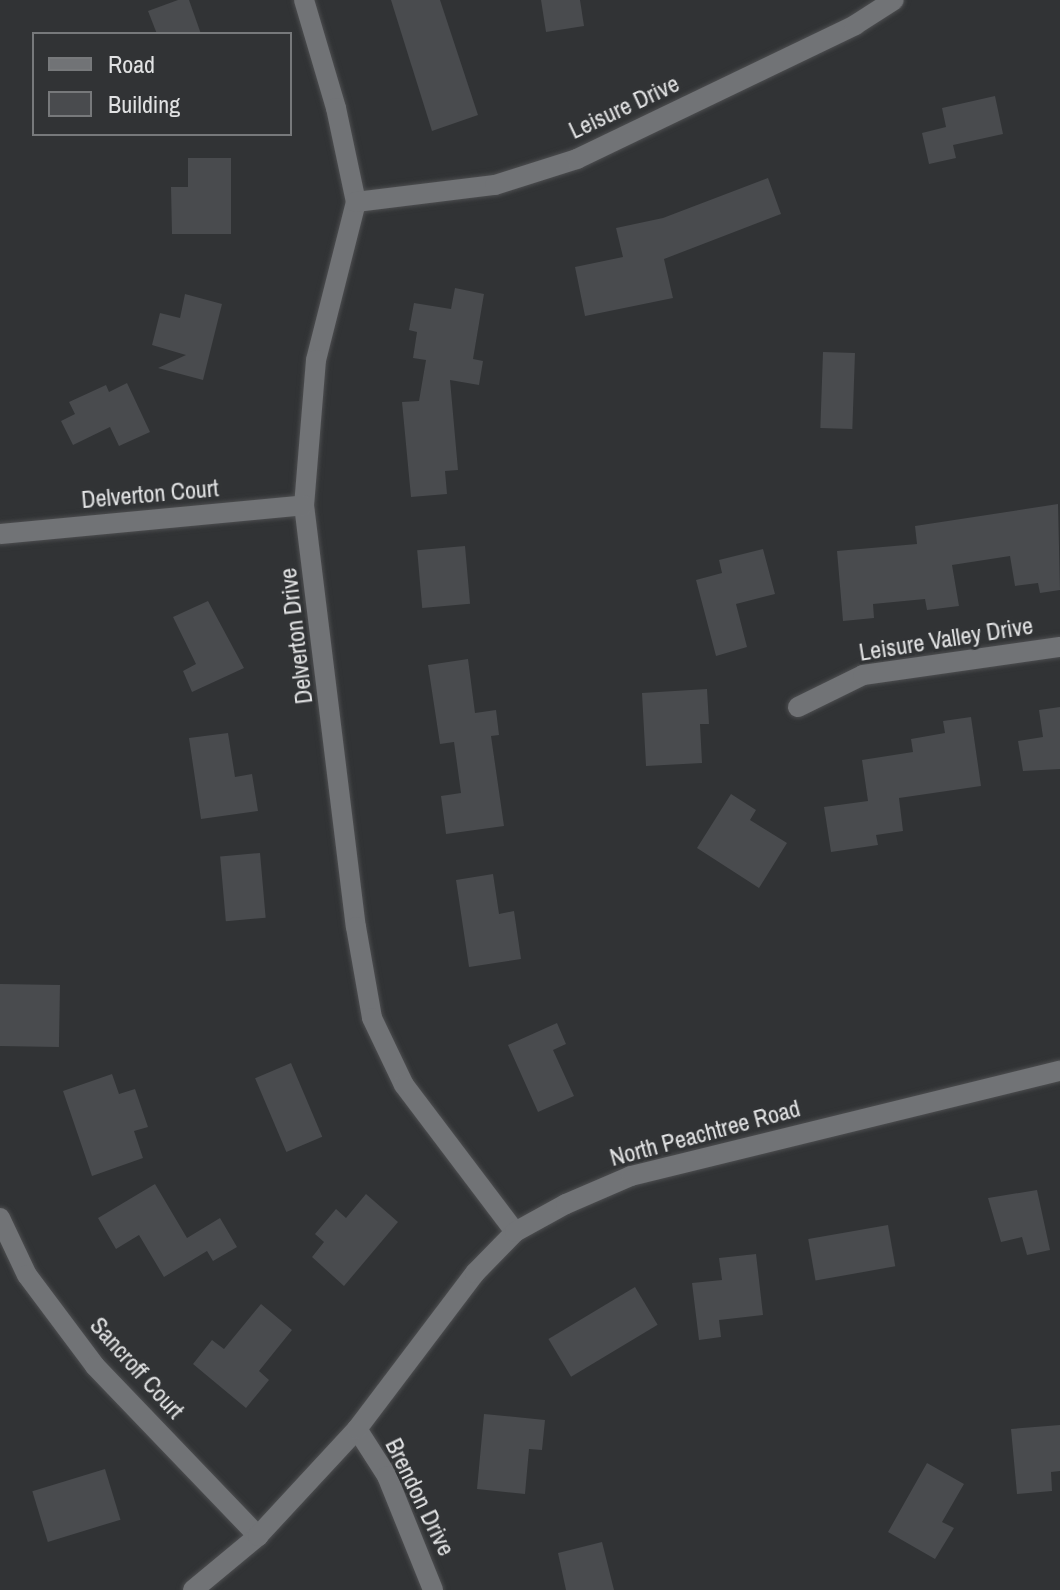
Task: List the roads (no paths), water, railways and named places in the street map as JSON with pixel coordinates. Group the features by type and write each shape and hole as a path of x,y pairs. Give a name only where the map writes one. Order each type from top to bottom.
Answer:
{"street":[{"name":"Delverton Drive","path":"304,0 336,108 356,202 316,360 304,505 356,927 372,1018 404,1085 448,1148 515,1232"},
{"name":"Leisure Drive","path":"356,202 495,185 577,159 855,25 894,0"},
{"name":"Delverton Court","path":"0,534 304,505"},
{"name":"Leisure Valley Drive","path":"798,707 863,675 1060,647"},
{"name":"North Peachtree Road","path":"193,1590 258,1536 357,1429 475,1273 515,1232 566,1204 631,1176 1060,1071"},
{"name":"Sancroff Court","path":"0,1218 27,1275 95,1366 258,1536"},
{"name":"Brendon Drive","path":"357,1429 387,1476 433,1590"}]}
